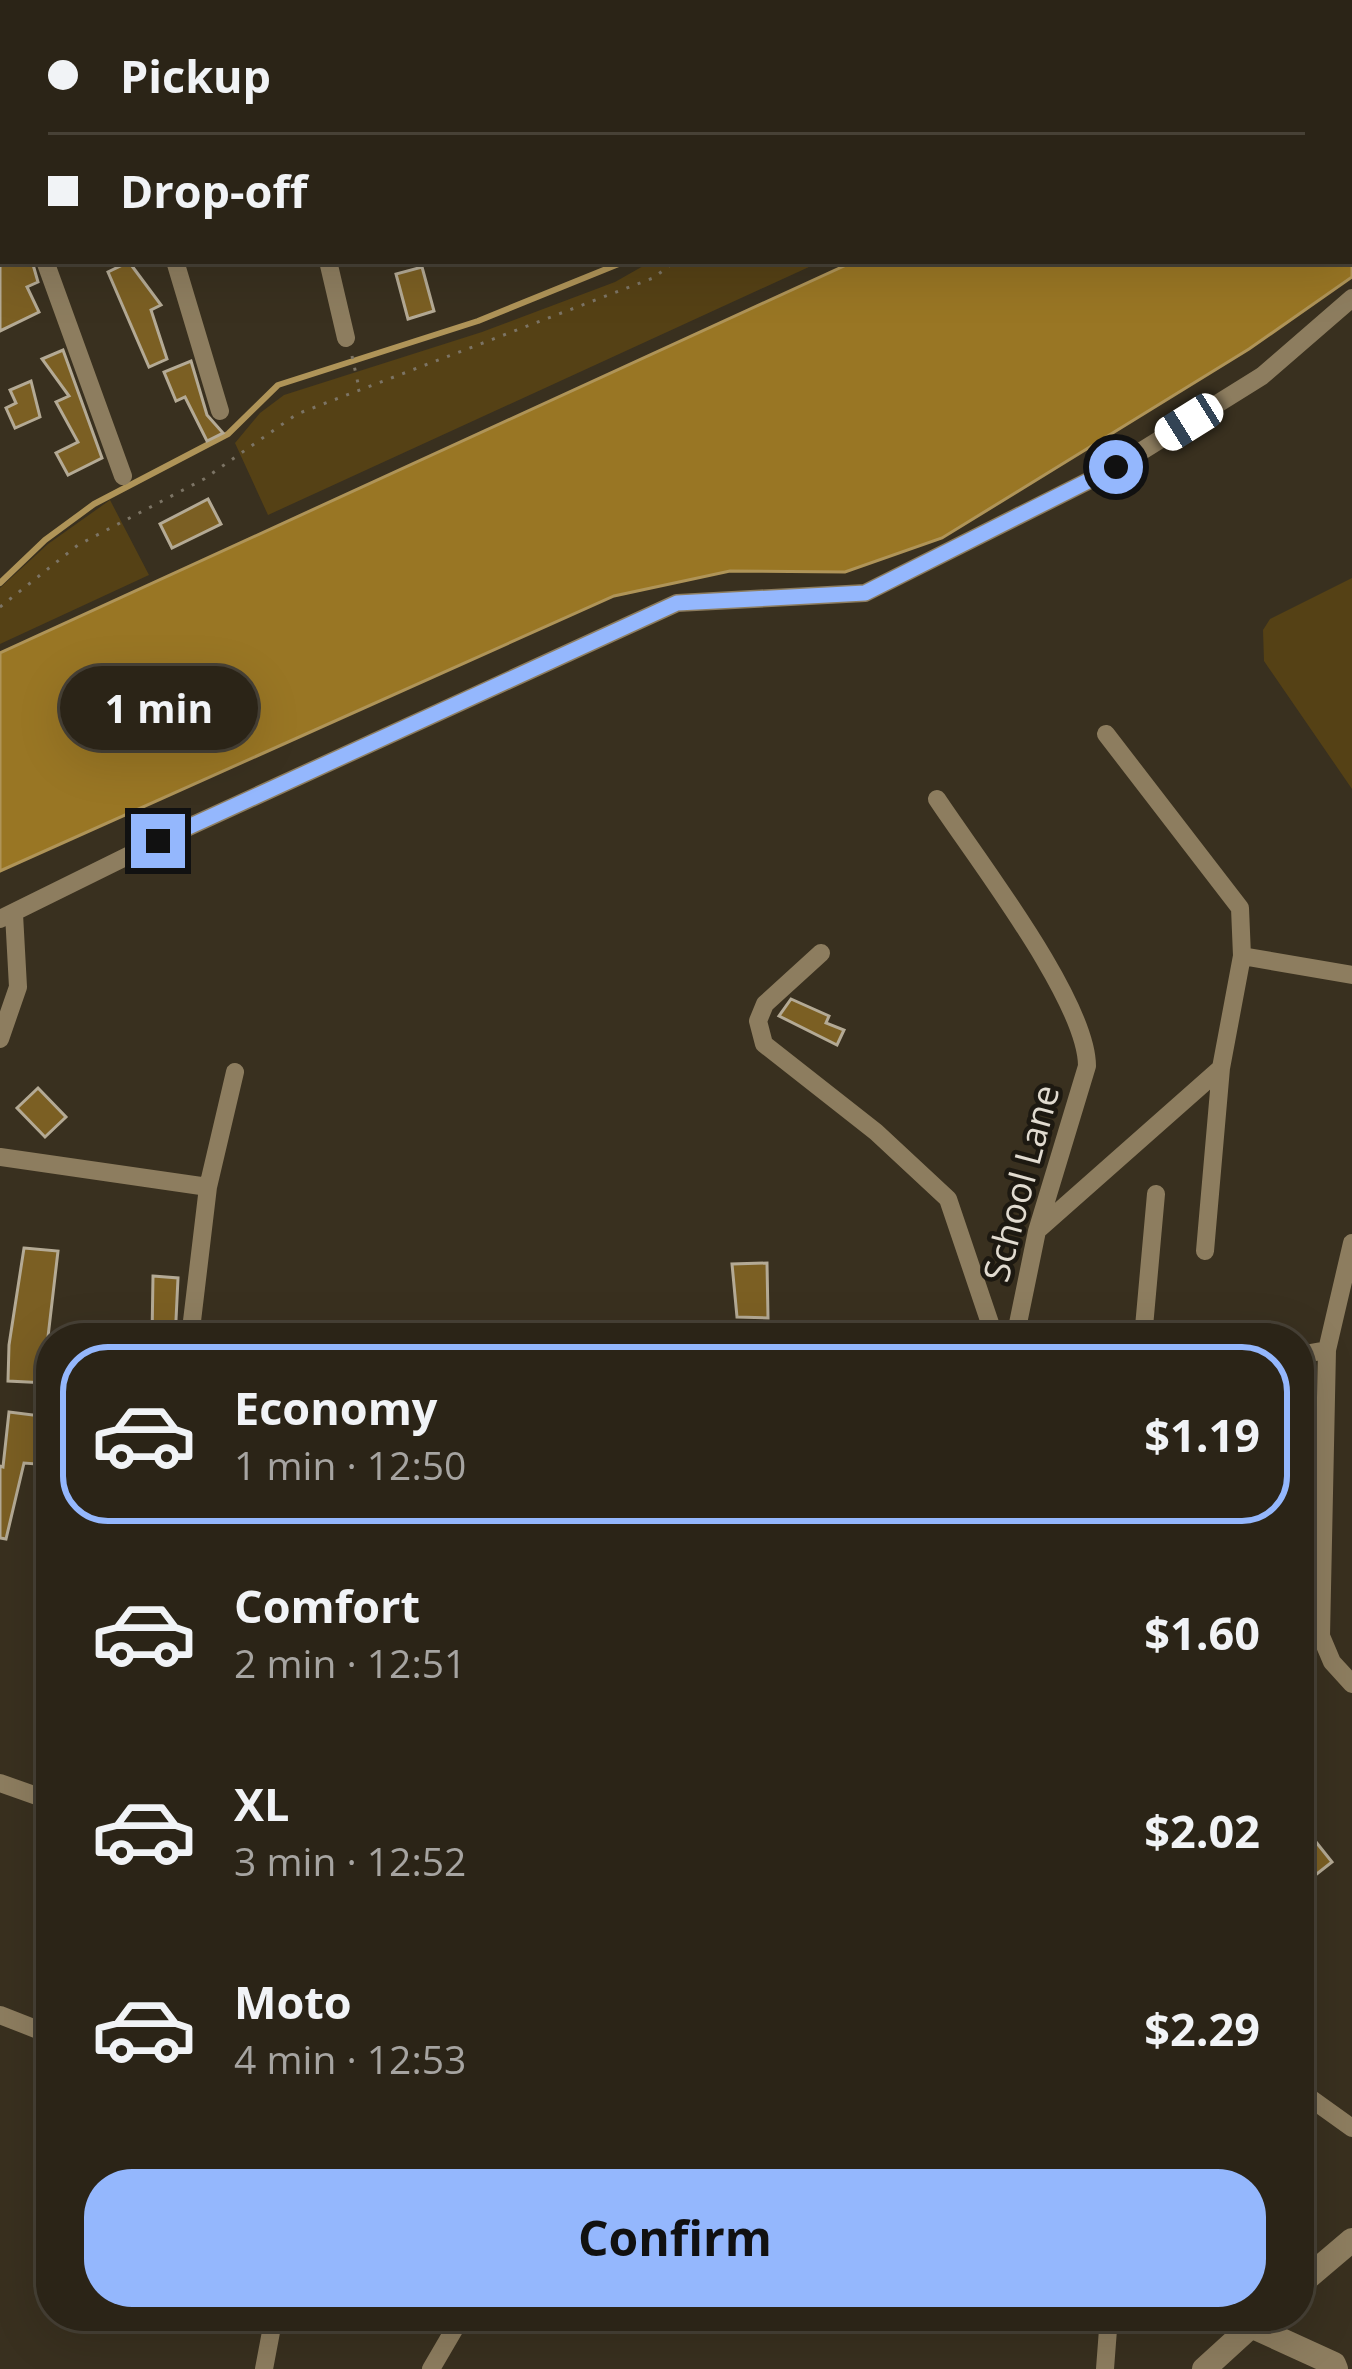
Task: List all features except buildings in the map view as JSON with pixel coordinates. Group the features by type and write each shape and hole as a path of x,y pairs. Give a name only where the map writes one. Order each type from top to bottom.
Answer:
{"street":[{"path":"46,264 124,476"},
{"path":"176,264 220,411"},
{"path":"329,264 349,346"},
{"path":"0,1040 18,987 7,916 158,841 677,603 865,593 1116,467 1262,376 1352,298"},
{"path":"1106,734 1240,908 1241,956 1221,1068 1205,1251"},
{"name":"School Lane","path":"937,800 1056,979 1087,1046 1087,1066 1037,1231 1018,1323"},
{"path":"821,952 765,1004 758,1021 764,1044 876,1132 948,1199 990,1323"},
{"path":"1241,956 1352,975"},
{"path":"1037,1231 1221,1068"},
{"path":"193,1323 208,1186 235,1072"},
{"path":"0,1157 208,1186"},
{"path":"1144,1323 1156,1194"},
{"path":"1352,1243 1327,1350 1321,1636 1332,1662 1352,1684"},
{"path":"1314,1352 1327,1350"},
{"path":"0,1783 36,1796"},
{"path":"0,2015 36,2029"},
{"path":"1314,2101 1352,2128"},
{"path":"1314,2272 1352,2240"},
{"path":"265,2369 271,2331"},
{"path":"430,2369 454,2331"},
{"path":"1106,2369 1108,2331"},
{"path":"1204,2369 1246,2331"},
{"path":"1275,2331 1336,2369"}],"path":[{"path":"0,607 78,544 204,479 298,414 653,278 672,264"},
{"path":"349,346 359,390"}],"shaded area":[{"path":"647,264 815,264 268,515 235,443 260,413 284,395 482,332 615,282"},
{"path":"848,264 1352,264 1352,277 1249,349 942,538 845,572 730,571 614,596 0,871 0,653"},
{"path":"110,500 149,575 0,644 0,588 48,544"},
{"path":"1352,578 1352,789 1264,661 1263,630 1270,619"}],"waterway":[{"path":"0,583 45,540 94,504 228,434 278,385 478,321 619,264"}],"route":[{"path":"158,841 677,603 865,593 1116,467"}]}
